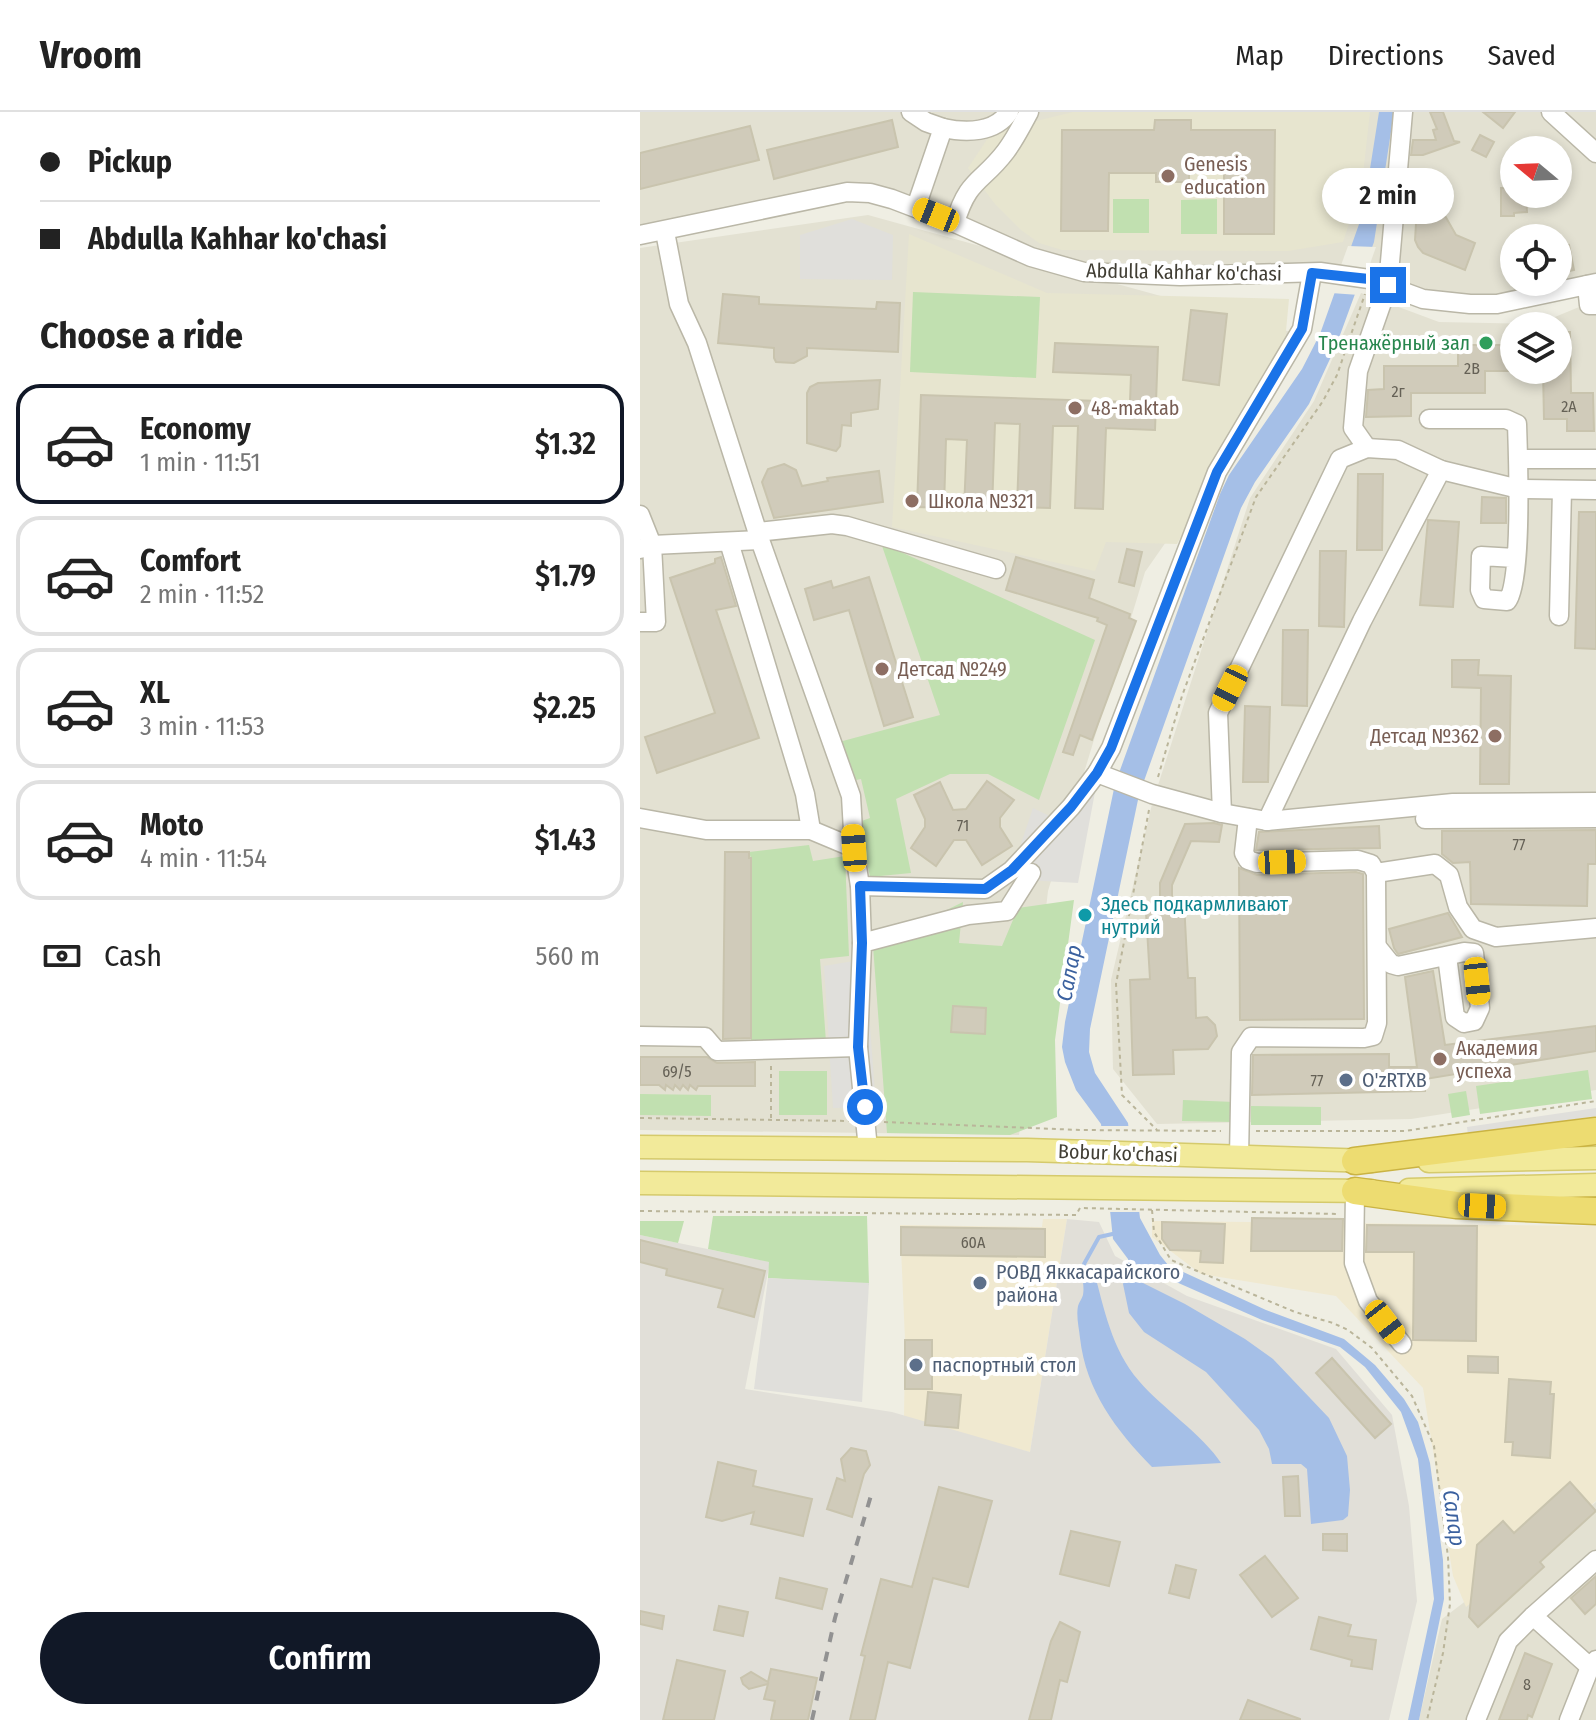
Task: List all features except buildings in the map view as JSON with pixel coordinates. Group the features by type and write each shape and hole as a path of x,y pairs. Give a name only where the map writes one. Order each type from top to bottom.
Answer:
{"highway":[{"path":"1355,1161 1596,1131"},
{"path":"1355,1203 1596,1211"}],"main road":[{"name":"Bobur ko'chasi","path":"640,1147 1027,1150 1081,1141 1149,1154 1355,1161 1596,1158"},
{"path":"1026,1185 1040,1167 1036,1156 1027,1150"},
{"name":"Bobur ko'chasi","path":"640,1183 1026,1185 1080,1197 1150,1202 1355,1203 1596,1185"}],"street":[{"path":"911,112 943,128 966,131 1001,122 1009,112"},
{"path":"955,223 962,199 974,182 1005,152 1029,112"},
{"path":"1367,448 1353,428 1358,371 1388,285 1403,112"},
{"path":"1551,112 1596,153"},
{"path":"916,207 943,128"},
{"name":"Abdulla Kahhar ko'chasi","path":"640,235 847,192 870,193 916,207 1031,257 1084,272 1180,276 1321,273 1369,279 1423,299 1470,304 1497,304 1591,284"},
{"path":"665,232 679,304 697,343 759,536 851,796 862,943 858,1047 868,1149"},
{"path":"860,886 985,889 1012,870 1101,775 1217,472 1302,329 1321,273"},
{"path":"1591,284 1589,305 1596,305"},
{"path":"1429,419 1506,419 1517,424 1519,489 1515,558"},
{"path":"1222,813 1218,713 1340,459 1367,448 1398,450 1441,470 1519,489 1596,490"},
{"path":"1519,459 1596,459"},
{"path":"1267,821 1362,621 1441,470"},
{"path":"1559,616 1562,490"},
{"path":"640,515 656,622 640,622"},
{"path":"646,547 729,542 832,524 996,569"},
{"path":"729,542 805,794 811,830"},
{"path":"1101,775 1152,794 1222,813 1267,821 1453,803 1596,802"},
{"path":"640,818 706,830 811,830 854,848"},
{"path":"1239,1157 1241,1052 1251,1037 1373,1036 1377,1023 1376,873 1371,864 1358,860 1257,863 1248,860 1244,853 1248,818"},
{"path":"1425,819 1596,818"},
{"path":"1376,873 1435,864 1449,875 1458,907 1473,929 1496,937 1596,928"},
{"path":"862,943 968,915 1007,911 1031,873"},
{"path":"1378,948 1391,964 1398,966 1447,956"},
{"path":"640,1036 705,1037 717,1051 858,1047"},
{"path":"1355,1203 1354,1263 1368,1301 1402,1344"},
{"path":"1476,1720 1508,1641 1596,1560"},
{"path":"1533,1616 1593,1664 1569,1720"}],"path":[{"path":"771,1051 771,1119"},
{"path":"640,1118 867,1121 1081,1141 1149,1131 1405,1131 1596,1101"},
{"path":"640,1211 1076,1215 1080,1197 1150,1202 1355,1203"},
{"path":"1150,1202 1154,1232 1171,1260 1295,1312 1348,1330 1372,1348 1412,1396 1434,1446 1449,1572 1450,1604 1443,1653 1427,1720"}],"shaded area":[{"path":"640,112 1596,112 1596,291 1572,293 1572,224 1500,224 1500,296 1548,296 1470,304 1369,279 1084,272 870,193 640,235"},
{"name":"Genesis education","path":"1073,112 1370,112 1362,183 1343,242 1288,251 1062,250 1039,243 995,204 968,168 992,132"},
{"path":"868,215 1309,337 1145,572 1048,891 1019,1135 640,1130 640,248"},
{"path":"852,219 893,235 892,280 800,279 800,235"},
{"name":"48-maktab","path":"909,234 1047,293 1289,299 1284,352 1177,544 1106,542 1095,571 892,527"},
{"path":"1361,293 1439,322 1500,323 1500,384 1572,384 1572,312 1567,312 1596,300 1596,1090 1411,1119 1157,1124 1113,1069 1111,980 1152,804 1250,498 1314,401"},
{"path":"1083,786 1095,792 1078,883 1026,880 1012,870 1033,808 1056,819"},
{"path":"865,959 876,1107 833,1108 824,966"},
{"path":"1596,1108 1596,1116 1468,1135 1467,1127"},
{"name":"РОВД Яккасарайского района","path":"1043,1219 1067,1219 1030,1452 904,1421 905,1340 900,1225 1042,1227"},
{"path":"1067,1219 1099,1222 1115,1256 1187,1296 1336,1349 1392,1415 1409,1506 1417,1601 1389,1720 640,1720 640,1235 770,1262 745,1389 892,1412 1030,1452"},
{"path":"1152,1221 1596,1226 1596,1501 1466,1607 1453,1576 1423,1388 1336,1296 1201,1274 1152,1237"},
{"path":"768,1278 869,1283 862,1402 754,1389"},
{"path":"1596,1502 1596,1720 1419,1720 1442,1619"}],"green space":[{"path":"1113,199 1149,199 1149,233 1113,233"},
{"path":"1217,199 1217,234 1181,234 1181,200"},
{"path":"913,292 1040,297 1036,378 910,372"},
{"path":"881,543 1095,640 1039,800 988,774 950,774 896,799 911,873 870,877 859,822 870,818 861,779 851,781 839,742 940,715"},
{"path":"809,845 813,861 845,856 849,956 820,959 826,1042 751,1045 749,852"},
{"path":"1074,900 1055,1040 1057,1117 1010,1135 887,1133 873,946 963,902 959,943 1002,946 1018,908"},
{"path":"1588,1070 1592,1099 1480,1114 1476,1086"},
{"path":"779,1071 827,1071 827,1115 779,1115"},
{"path":"1466,1091 1470,1115 1452,1118 1448,1094"},
{"path":"640,1094 711,1095 711,1116 640,1115"},
{"path":"1183,1100 1235,1102 1234,1122 1182,1121"},
{"path":"1251,1106 1321,1107 1321,1125 1251,1125"},
{"path":"713,1216 867,1216 869,1285 768,1278 769,1262 708,1249"},
{"path":"640,1221 684,1221 678,1243 640,1235"}],"water":[{"name":"Салар","path":"1379,112 1394,112 1374,242 1336,346 1309,404 1255,482 1241,508 1139,795 1090,1029 1089,1052 1095,1073 1128,1123 1140,1218 1168,1265 1266,1310 1344,1339 1375,1365 1404,1399 1418,1422 1430,1463 1443,1560 1444,1599 1419,1720 1408,1720 1434,1599 1418,1459 1401,1412 1365,1367 1340,1347 1262,1320 1131,1262 1137,1280 1185,1304 1273,1359 1329,1418 1347,1456 1350,1490 1348,1516 1343,1520 1311,1524 1307,1469 1301,1464 1272,1464 1269,1449 1259,1430 1206,1372 1144,1332 1129,1313 1123,1284 1128,1259 1113,1239 1101,1124 1076,1090 1062,1047 1115,784 1220,494 1229,475 1302,369 1320,334 1363,213"},
{"path":"1084,1264 1093,1268 1110,1327 1129,1369 1148,1391 1204,1442 1221,1463 1152,1467 1115,1424 1096,1392 1083,1357 1077,1314 1083,1295"}],"pier":[{"path":"1348,246 1376,247 1359,295 1331,293"},
{"path":"1097,1126 1132,1126 1144,1212 1105,1212"}],"waterway":[{"path":"1084,1264 1099,1237 1117,1233"}],"railway":[{"path":"812,1720 835,1618 872,1492"}],"place":[{"name":"Genesis education","path":"1168,176"},
{"name":"Тренажёрный зал","path":"1486,343"},
{"name":"48-maktab","path":"1075,408"},
{"name":"Школа №321","path":"912,501"},
{"name":"Детсад №249","path":"882,669"},
{"name":"Детсад №362","path":"1495,736"},
{"name":"Здесь подкармливают нутрий","path":"1085,915"},
{"name":"Академия успеха","path":"1440,1059"},
{"name":"O'zRTXB","path":"1346,1080"},
{"name":"РОВД Яккасарайского района","path":"980,1283"},
{"name":"паспортный стол","path":"916,1365"}],"route":[{"path":"865,1107 858,1047 862,943 860,886 985,889 1012,870 1071,807 1097,773 1111,748 1217,472 1302,329 1312,273 1369,279 1388,285"}]}
